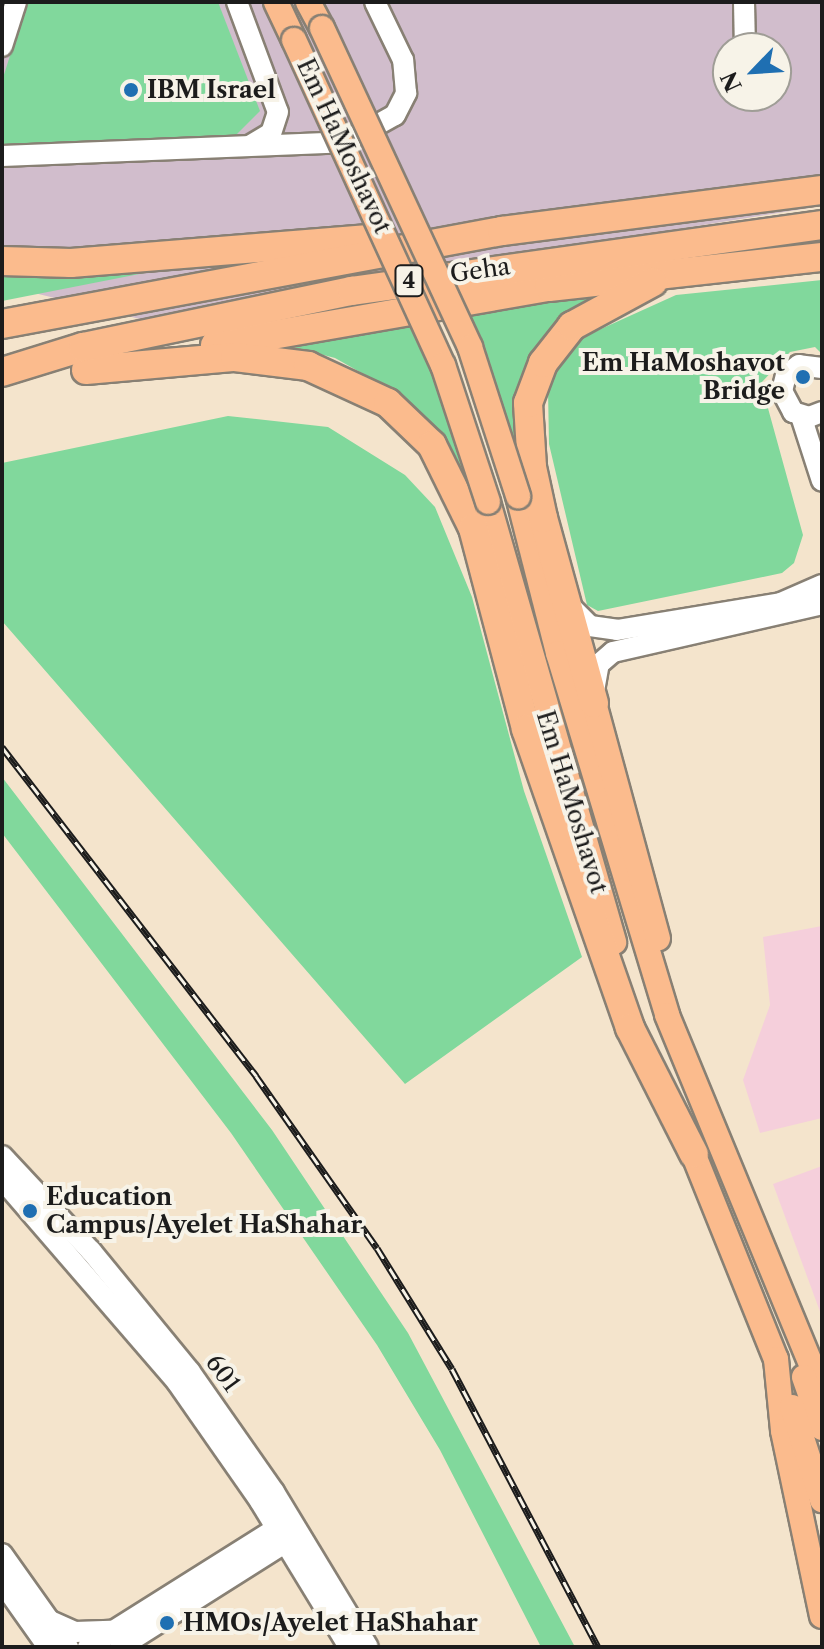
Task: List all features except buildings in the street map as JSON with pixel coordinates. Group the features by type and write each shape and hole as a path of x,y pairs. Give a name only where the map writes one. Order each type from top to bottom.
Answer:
{"highway":[{"name":"Geha","path":"2,324 502,231 822,190"},
{"name":"Geha","path":"2,372 83,347 352,291 822,225"},
{"path":"2,261 71,263 502,231"},
{"path":"2,387 412,309 822,257"},
{"path":"594,703 532,467 528,415 534,381 572,326 630,292 680,273"},
{"path":"86,370 235,357 297,364 363,388 400,413 432,445 473,528 526,729 630,1028 694,1154"}],"main road":[{"name":"Em HaMoshavot","path":"276,2 443,365 488,502 599,895 639,1019 776,1359 783,1431 822,1616"},
{"name":"Em HaMoshavot","path":"316,12 470,347 518,496 601,802 683,1054 782,1297 815,1390 822,1428"},
{"path":"594,703 663,958 683,1054"},
{"path":"776,1359 822,1500"}],"street":[{"path":"2,46 16,2"},
{"path":"237,2 295,144"},
{"path":"2,156 295,144 359,135 402,105 403,60 375,2"},
{"path":"744,2 745,32"},
{"path":"250,145 276,126 277,101"},
{"path":"822,368 807,363 786,375 783,399 801,416 822,481"},
{"path":"801,416 822,412"},
{"path":"564,594 582,622 602,631 781,603 822,585"},
{"path":"594,703 595,674 613,652 822,604"},
{"name":"601","path":"2,1156 180,1360 286,1531 368,1647"},
{"name":"601","path":"2,1179 129,1321 253,1491 286,1531 310,1581 349,1647"},
{"path":"247,1556 256,1526 253,1491"},
{"path":"88,1647 119,1642 286,1531"},
{"path":"2,1554 68,1647"},
{"path":"247,1556 283,1565 310,1581"},
{"path":"2,1582 48,1647"},
{"path":"50,1621 75,1632 119,1642"}],"shaded area":[{"path":"2,2 822,2 822,206 291,291 148,321 2,285"},
{"path":"822,926 822,1118 760,1133 743,1080 770,1005 763,937"},
{"path":"822,1166 822,1317 773,1184"}],"green space":[{"path":"27,2 218,2 260,111 236,135 2,146 2,81"},
{"path":"180,266 2,301 2,268"},
{"path":"822,280 822,354 815,347 790,352 761,383 803,535 794,563 782,573 598,611 587,605 549,444 548,390 560,360 581,338 676,295"},
{"path":"610,286 577,314 521,426 516,468 470,314"},
{"path":"418,320 488,524 390,389 335,358 289,346"},
{"path":"228,416 328,427 405,475 435,507 472,597 524,791 582,957 405,1084 2,621 2,463"},
{"path":"2,777 272,1130 408,1333 575,1647 541,1647 440,1450 377,1345 231,1133 2,833"}],"railway":[{"path":"2,747 256,1076 377,1248 452,1369 598,1647"}],"place":[{"name":"IBM Israel","path":"131,90"},
{"name":"Em HaMoshavot Bridge","path":"803,377"},
{"name":"Education Campus/Ayelet HaShahar","path":"30,1211"},
{"name":"HMOs/Ayelet HaShahar","path":"167,1623"}]}
